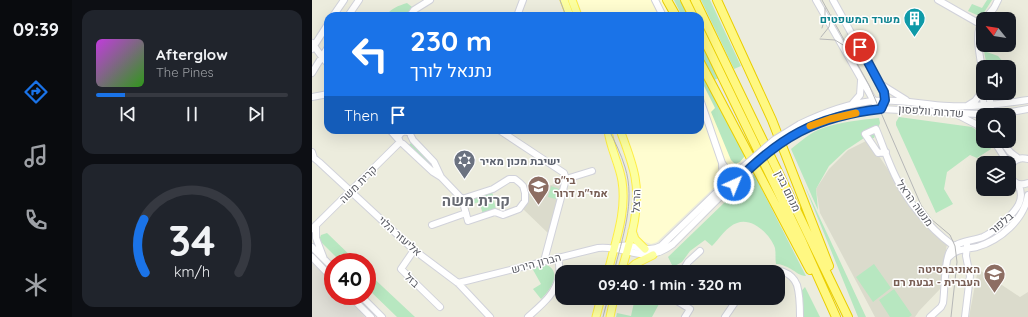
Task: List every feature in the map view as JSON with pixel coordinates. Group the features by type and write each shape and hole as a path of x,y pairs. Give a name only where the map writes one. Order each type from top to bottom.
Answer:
{"highway":[{"path":"667,0 674,12"},
{"path":"685,0 691,12"},
{"name":"מנחם בגין","path":"695,0 701,12"},
{"path":"717,0 769,114 849,317"},
{"name":"מנחם בגין","path":"704,19 849,317"},
{"name":"מנחם בגין","path":"704,39 801,239 835,317"},
{"path":"704,70 835,317"}],"main road":[{"path":"564,0 568,12"},
{"path":"572,0 576,12"},
{"name":"הרצל","path":"609,134 621,175 624,197 623,212 610,265"},
{"name":"הרצל","path":"622,134 632,162 636,185 636,209 623,265"},
{"path":"632,231 635,239 645,249"},
{"path":"634,265 653,255"},
{"path":"596,317 599,305"},
{"path":"610,317 613,305"}],"street":[{"path":"336,12 344,0"},
{"path":"351,12 359,0"},
{"path":"413,12 430,0"},
{"path":"517,12 520,0"},
{"path":"518,12 523,0"},
{"path":"655,0 661,12"},
{"path":"816,0 873,101 881,109 885,100 884,92 833,0"},
{"path":"938,0 976,18"},
{"path":"991,12 998,0"},
{"path":"313,46 324,30"},
{"path":"313,46 324,49"},
{"path":"313,46 324,59"},
{"path":"314,70 324,54"},
{"path":"314,70 324,65"},
{"path":"849,105 856,101 860,95 862,87 861,80"},
{"path":"880,84 900,97 915,103"},
{"path":"312,97 324,95"},
{"path":"967,106 976,99"},
{"name":"שדרות וולפסון","path":"653,255 664,251 673,244 734,184 743,170 774,140 800,124 828,111 849,105 885,100 983,106 1028,100"},
{"path":"983,100 983,106"},
{"path":"990,100 991,108"},
{"name":"שדרות וולפסון","path":"645,249 656,248 665,242 727,181 790,136 807,128 838,116 881,109 976,114"},
{"name":"שדרות וולפסון","path":"1016,111 1028,109"},
{"path":"704,111 722,163 723,173 727,181 734,184"},
{"path":"953,113 976,124"},
{"path":"393,134 400,142 434,172 441,176"},
{"path":"400,134 400,142"},
{"path":"400,142 409,143 408,134"},
{"path":"409,134 434,162 441,176 462,200 468,221 496,212 503,215 519,210 525,201 526,193 520,183 514,179 509,179 493,188 462,200"},
{"path":"505,134 564,174 566,178 544,261"},
{"name":"קרית משה","path":"324,259 313,228 400,142"},
{"path":"1007,148 1019,159"},
{"name":"מנשה הראל","path":"886,152 904,192 930,224 960,249"},
{"name":"אליעזר הלוי","path":"313,156 414,250 458,283 490,317"},
{"path":"1016,160 1028,159"},
{"path":"722,163 732,177 734,184"},
{"path":"566,178 592,171"},
{"path":"1018,184 1022,185 1028,183"},
{"name":"בלפור","path":"968,241 983,237 991,232 1015,211 1021,200 1021,193 1018,184"},
{"name":"בלפור","path":"960,249 987,243 998,237 1021,214 1026,205 1028,195"},
{"path":"432,226 466,213"},
{"path":"930,317 941,307 943,303 948,259 968,241"},
{"path":"960,249 968,241"},
{"path":"312,248 324,259"},
{"name":"הברון הירש","path":"458,283 598,248 614,248"},
{"path":"614,248 645,249"},
{"path":"628,248 644,255 653,255"},
{"path":"960,249 967,259 970,276 966,317"},
{"name":"בזל","path":"414,250 401,269 440,307"},
{"path":"686,265 700,251"},
{"path":"312,257 324,270"},
{"path":"528,317 550,296 557,283 559,271 558,257"},
{"path":"785,274 795,282 798,294 800,317"},
{"path":"359,305 371,317"},
{"path":"370,305 382,317"},
{"path":"683,305 690,309 685,317"},
{"path":"725,317 733,305"}],"shaded area":[{"path":"577,0 664,0 670,12 582,12"},
{"path":"704,77 746,157 657,242 651,244 640,239 637,229 640,196 638,173 624,134 704,134"},
{"path":"868,140 919,215 947,244 940,289 915,317 875,317 820,213 816,189 829,169 848,150"},
{"path":"563,181 549,234 523,209 528,193"},
{"path":"312,261 324,273 324,305 355,305 365,317 312,317"},
{"name":"האוניברסיטה העברית - גבעת רם","path":"978,269 1020,297 1028,292 1028,317 969,317"}],"green space":[{"path":"674,0 681,0 687,12 680,12"},
{"path":"701,0 710,0 741,66 734,69"},
{"path":"987,0 992,0 984,12 976,12 976,15 968,11 972,4 982,8"},
{"path":"407,3 412,7 408,12 389,12 398,6"},
{"path":"704,47 719,78 714,80 704,60"},
{"path":"984,52 998,56 1002,60 986,60"},
{"path":"704,74 744,151 745,156 740,162 735,164 731,160 711,112 715,108 704,86"},
{"path":"899,117 972,127 976,130 976,148 990,148 980,156 976,156 976,158 970,155 947,172 944,189 953,204 936,213 896,125"},
{"path":"879,118 880,123 874,138 864,138 846,150 829,166 816,189 818,210 791,149 810,134 823,128 857,120"},
{"path":"412,142 436,169 434,170 409,145"},
{"path":"754,174 806,276 800,275 785,265 776,264 775,248 773,243 765,232 749,222 737,223 733,225 723,233 712,246 705,240 690,251 682,262 677,265 672,265 668,257"},
{"path":"804,184 866,317 858,317"},
{"path":"551,186 559,189 556,199 548,197"},
{"path":"492,191 496,210 483,214 479,202 467,206 465,201"},
{"path":"327,233 348,253 332,253 319,240 321,235"},
{"path":"874,264 891,288 873,302 856,277"},
{"path":"547,265 552,268 554,277 551,287 541,299 533,289 541,284 532,268"},
{"path":"376,280 415,317 397,317 376,297"},
{"path":"805,287 820,317 799,317 796,297"},
{"path":"894,289 912,315 909,317 890,317 879,300"},
{"path":"633,305 658,305 652,317 616,317 617,313 631,316"}],"tram line":[{"path":"560,0 564,12"},
{"path":"822,0 869,85 921,205 931,219 950,235 955,246 957,262 951,317"},
{"path":"822,28 825,18 825,8"},
{"path":"821,37 829,27 831,15"},
{"path":"820,39 835,40 848,48"},
{"path":"611,134 625,167 629,193 627,220 616,265"},
{"path":"603,317 606,305"}],"slow traffic":[{"path":"810,126 838,116 856,113"}],"place":[{"name":"משרד המשפטים","path":"915,38"},
{"name":"ישיבת מכון מאיר","path":"465,180"},
{"name":"בי\"ס אמי\"ת דרור","path":"538,206"},
{"name":"האוניברסיטה העברית - גבעת רם","path":"995,294"}],"district":[{"name":"קרית משה","path":"476,200"}],"route":[{"path":"734,184 766,153 798,132 838,116 881,109 885,100 884,92 860,47"}]}
